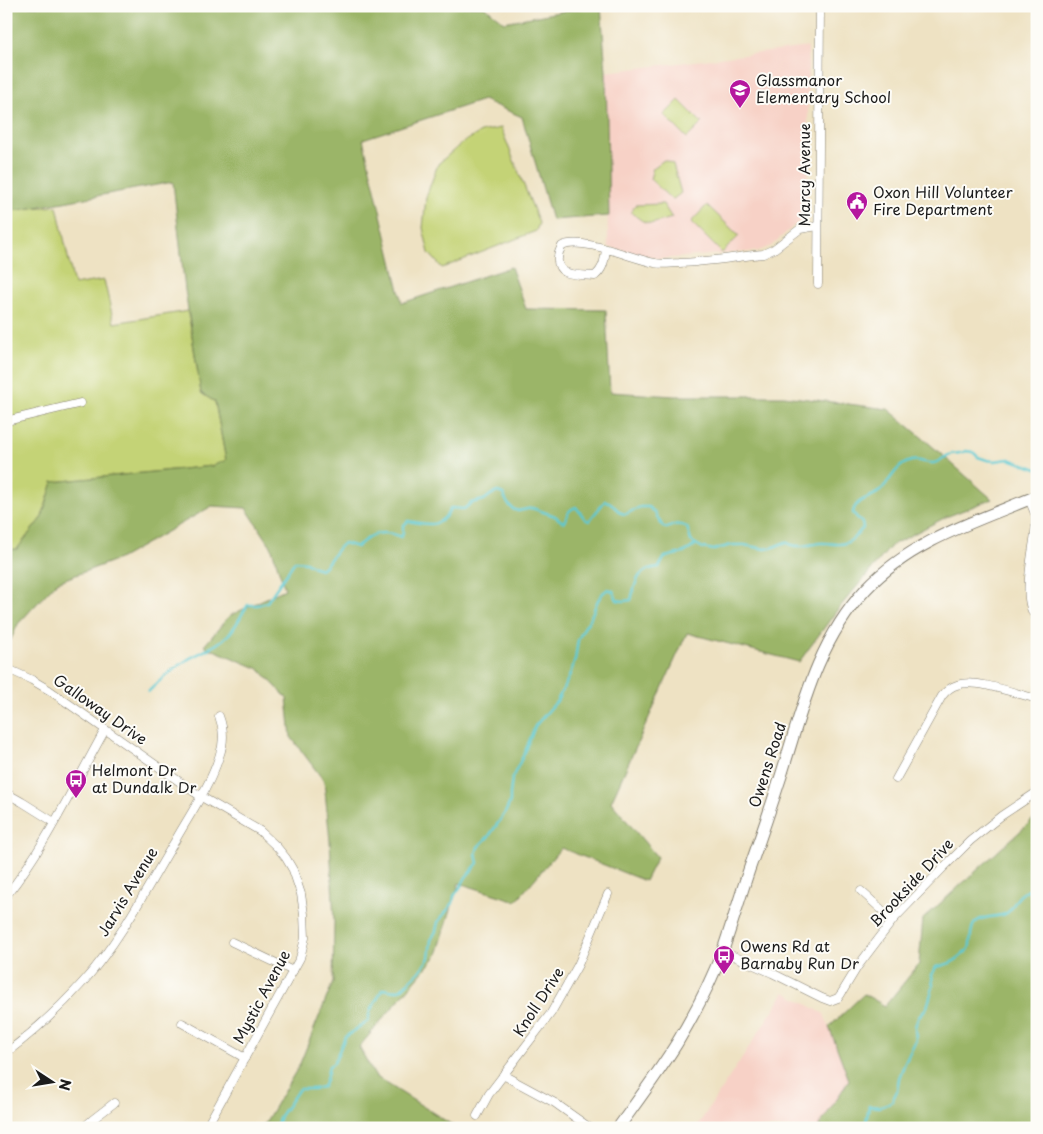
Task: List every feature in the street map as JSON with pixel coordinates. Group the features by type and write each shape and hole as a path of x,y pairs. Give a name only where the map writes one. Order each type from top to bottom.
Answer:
{"street":[{"name":"Marcy Avenue","path":"818,284 820,6"},
{"path":"606,250 604,263 601,270 595,276 565,272 560,268 557,260 563,245 569,244 597,246 655,263 697,262 763,254 774,249 800,229 818,226"},
{"path":"6,421 81,403"},
{"path":"1033,498 1036,523 1028,596 1030,610 1037,618"},
{"name":"Owens Road","path":"618,1128 677,1044 699,1006 722,950 810,684 820,658 836,628 866,589 880,575 917,549 961,526 1033,498"},
{"name":"Galloway Drive","path":"6,668 32,680 64,700 200,796 260,831 277,847 286,858 292,870"},
{"path":"896,779 942,696 951,687 961,683 974,683 1037,699"},
{"name":"Jarvis Avenue","path":"6,1053 53,1014 104,957 141,898 214,770 220,755 223,735 219,716"},
{"path":"6,896 25,870 54,822 105,730"},
{"name":"Brookside Drive","path":"722,950 822,998 830,1001 838,998 858,966 893,920 944,867 970,841 1001,816 1037,792"},
{"path":"6,793 54,822"},
{"name":"Mystic Avenue","path":"206,1128 300,958 305,938 304,914 302,894 292,870"},
{"path":"861,891 893,920"},
{"name":"Knoll Drive","path":"477,1116 489,1094 551,1013 568,985 578,966 608,894"},
{"path":"232,942 293,971"},
{"path":"182,1023 245,1058"},
{"path":"503,1075 555,1103 590,1128"},
{"path":"83,1128 114,1103"}],"shaded area":[{"path":"808,47 808,220 797,223 771,246 758,251 659,259 608,247 606,72"},
{"path":"785,992 824,1014 849,1080 818,1128 696,1128"}],"green space":[{"path":"6,6 484,6 504,22 601,6 606,72 609,216 552,220 522,117 483,100 363,139 402,303 511,267 526,309 606,310 610,392 674,396 784,396 888,409 992,499 946,517 892,545 838,609 799,662 687,633 611,802 657,857 645,881 561,848 516,901 459,883 437,955 359,1047 375,1076 457,1128 262,1128 299,1066 333,982 334,922 330,841 324,781 291,737 287,698 259,669 204,646 229,616 285,589 271,546 246,508 212,506 121,558 57,582 18,624 6,650 6,550 17,549 42,517 53,482 212,466 226,460 215,402 201,393 185,290 173,182 20,210 6,210"},
{"path":"679,100 702,123 687,138 664,115"},
{"path":"501,128 539,223 536,231 442,268 429,253 423,228 426,197 438,164 462,143 481,132"},
{"path":"664,160 673,164 681,193 672,200 650,179 653,168"},
{"path":"663,204 672,218 646,223 631,212 635,205"},
{"path":"707,205 739,236 722,253 691,222"},
{"path":"57,206 74,285 104,280 114,323 188,311 201,393 215,402 226,461 212,466 53,482 42,517 17,549 6,550 6,210"},
{"path":"1037,816 1037,1128 818,1128 849,1080 829,1027 864,994 885,1006 919,964 923,919"}],"waterway":[{"path":"148,692 182,663 214,646 229,634 248,605 267,602 295,561 306,562 321,569 344,543 357,547 367,538 383,533 401,537 403,526 408,521 427,524 438,523 447,515 451,508 464,509 471,503 484,500 498,492 503,494 513,509 518,511 532,508 555,516 564,522 569,511 576,507 585,519 589,521 605,501 609,502 621,513 626,514 640,507 649,507 663,527 667,528 677,524 687,527 691,541 703,548 714,550 731,545 744,545 765,549 786,542 794,546 803,546 821,543 841,544 850,541 863,528 862,523 853,513 857,504 881,490 901,466 911,461 934,463 951,454 966,451 973,452 978,457 987,460 1009,459 1037,469"},
{"path":"276,1128 280,1116 299,1089 323,1087 329,1066 334,1063 345,1037 368,1021 370,1011 383,989 395,991 401,989 420,971 429,958 431,940 438,922 453,903 454,896 466,877 478,863 476,854 478,847 489,836 505,813 510,802 512,778 535,726 557,701 575,660 578,640 603,593 608,589 613,591 617,600 631,600 636,582 642,573 659,567 665,557 684,552 695,545"},
{"path":"865,1128 869,1106 881,1107 892,1101 897,1091 899,1078 916,1040 915,1027 918,1018 927,1007 933,987 932,975 936,967 954,961 969,949 975,922 983,918 1005,914 1011,909 1021,894 1037,888"}],"place":[{"name":"Glassmanor Elementary School","path":"740,109"},
{"name":"Oxon Hill Volunteer Fire Department","path":"857,221"},
{"name":"Helmont Dr at Dundalk Dr","path":"76,799"},
{"name":"Owens Rd at Barnaby Run Dr","path":"724,975"}]}
